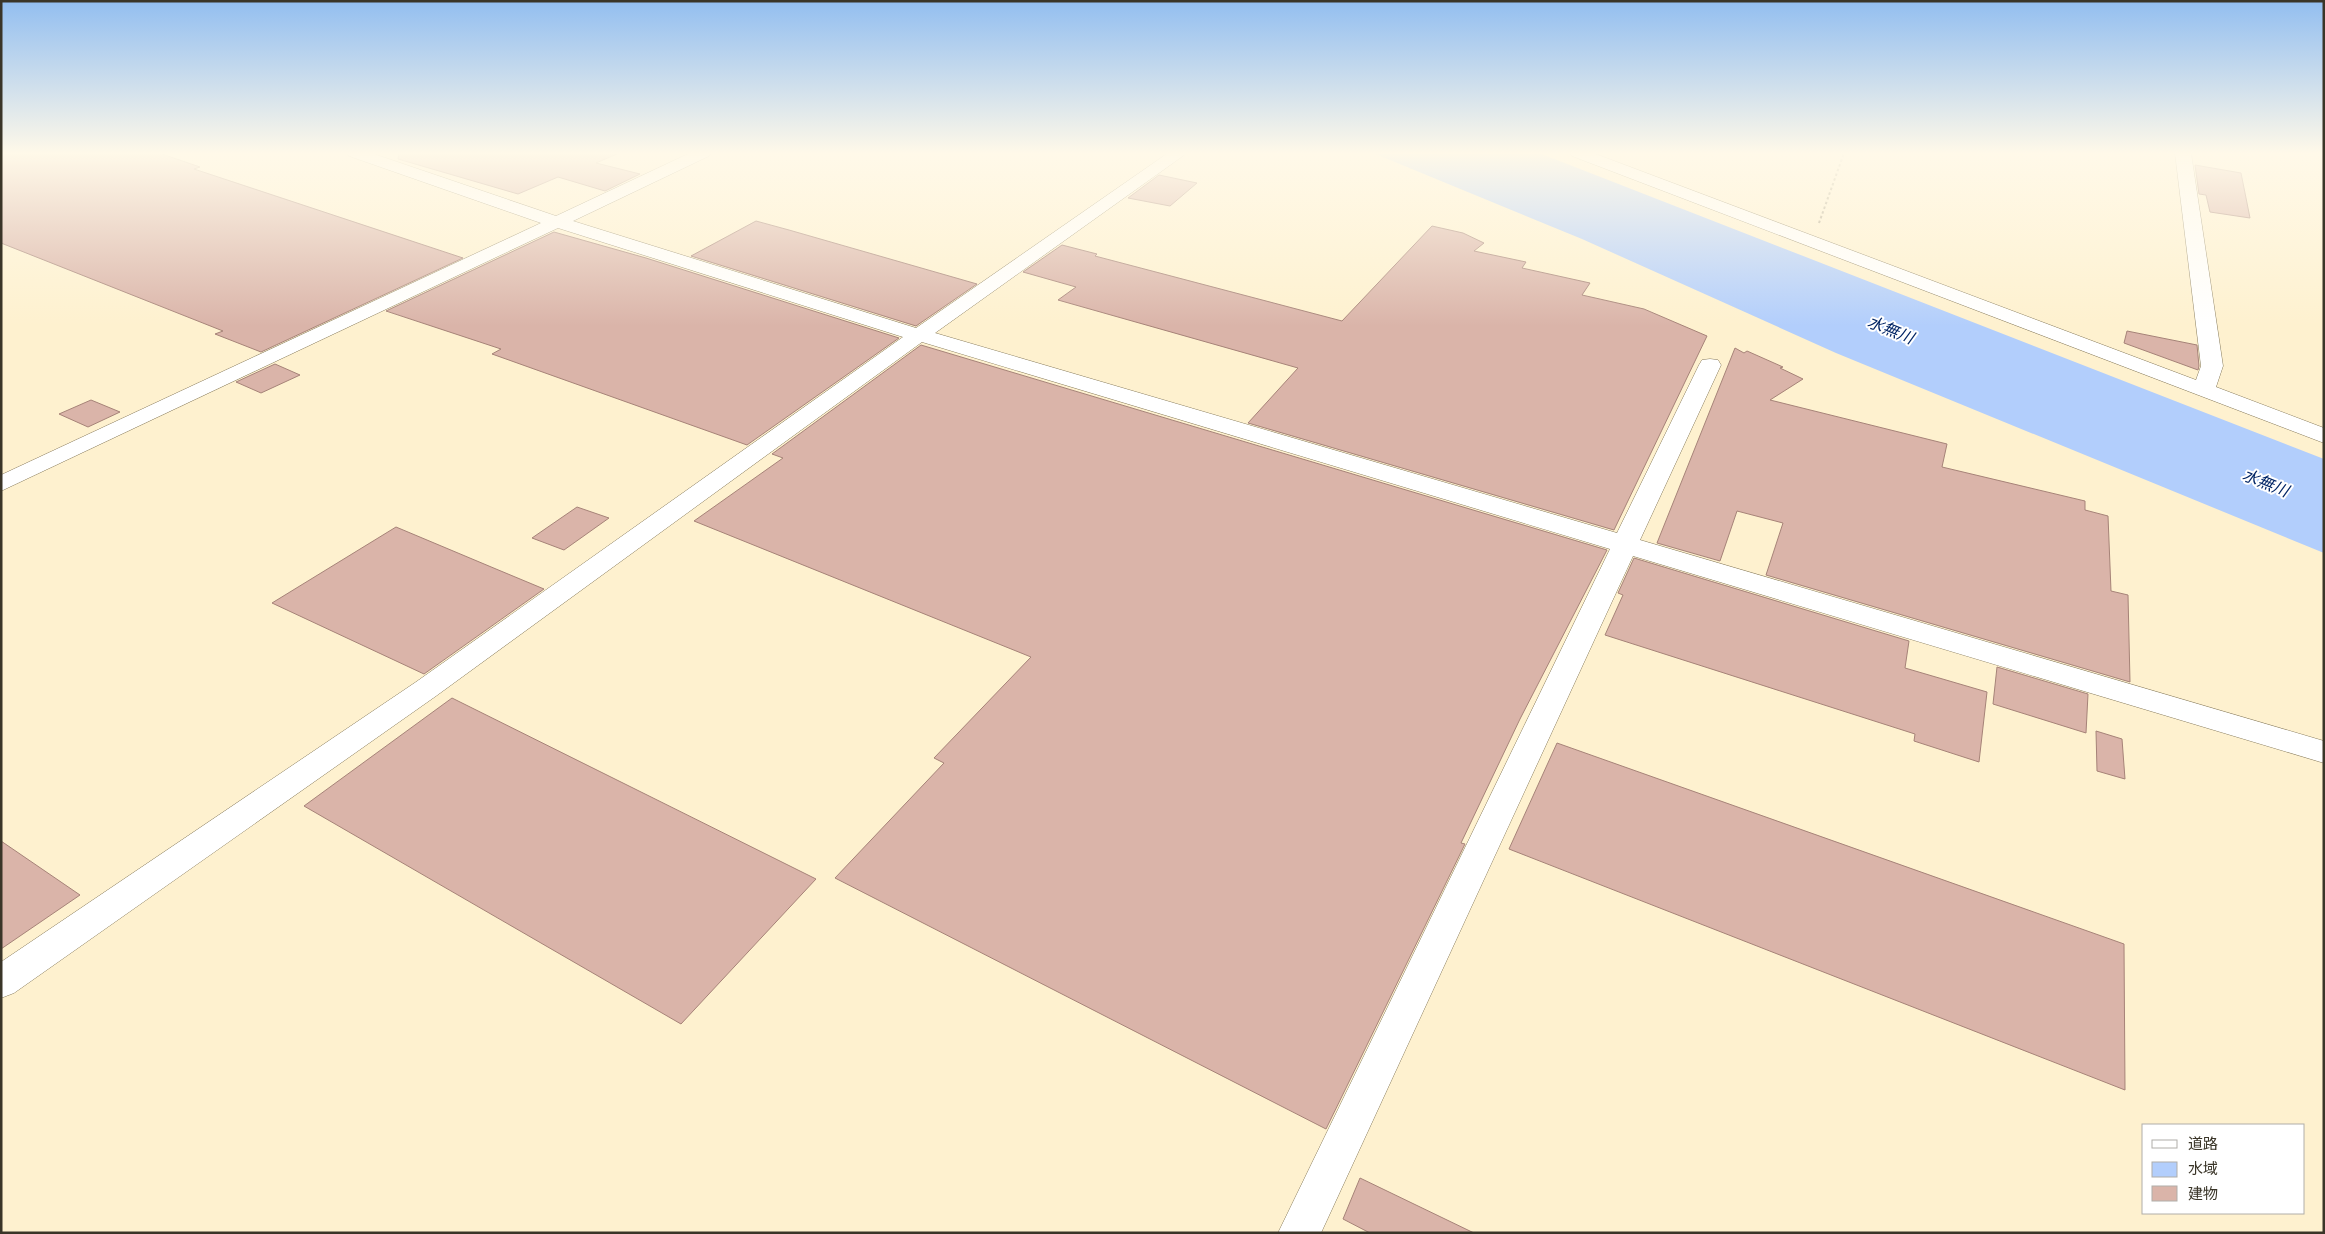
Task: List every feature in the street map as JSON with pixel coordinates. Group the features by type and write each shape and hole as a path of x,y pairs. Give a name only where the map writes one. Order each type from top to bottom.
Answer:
{"street":[{"path":"524,211 919,335 2324,752"},
{"path":"1,484 581,211"},
{"path":"1,982 426,689 919,335 1097,211"},
{"path":"1729,211 2324,436"},
{"path":"2191,211 2212,366 2204,390"},
{"path":"1299,1233 1710,365"}],"path":[{"path":"1812,242 1823,211"}],"water":[{"name":"水無川","path":"1513,211 1687,211 2324,459 2324,553 1836,353 1582,239"}],"building":[{"path":"1,211 320,211 463,258 261,352 215,334 223,331 1,243"},
{"path":"2249,211 2250,218 2210,212"},
{"path":"756,221 977,284 916,326 691,256"},
{"path":"1432,226 1463,233 1484,243 1474,251 1526,262 1522,268 1590,283 1582,295 1644,309 1707,336 1614,530 1248,423 1298,368 1058,300 1076,287 1023,272 1062,245 1097,254 1095,256 1342,321"},
{"path":"554,232 646,258 899,338 747,445 492,354 501,349 386,311"},
{"path":"2127,331 2197,345 2198,370 2124,343"},
{"path":"921,345 1607,550 1520,719 1461,843 1465,844 1326,1129 835,878 944,763 934,758 1031,657 694,521 783,458 772,454"},
{"path":"1735,348 1744,353 1747,351 1783,367 1780,368 1803,379 1770,400 1947,444 1942,467 2085,501 2085,510 2108,516 2111,591 2128,595 2130,682 1766,575 1783,523 1737,511 1720,561 1657,543"},
{"path":"275,364 300,375 261,393 236,382"},
{"path":"91,400 120,412 88,427 59,414"},
{"path":"577,507 609,518 564,550 532,538"},
{"path":"396,527 544,589 424,674 272,603"},
{"path":"1634,558 1909,641 1905,668 1987,692 1979,762 1914,741 1915,734 1605,635 1623,595 1618,593"},
{"path":"1997,667 2088,694 2086,733 1993,704"},
{"path":"452,698 816,879 681,1024 304,806"},
{"path":"2096,731 2122,739 2125,779 2097,771"},
{"path":"1557,743 2124,944 2125,1090 1509,849"},
{"path":"1,841 80,895 1,949"},
{"path":"1360,1178 1474,1233 1370,1233 1343,1219"}]}
